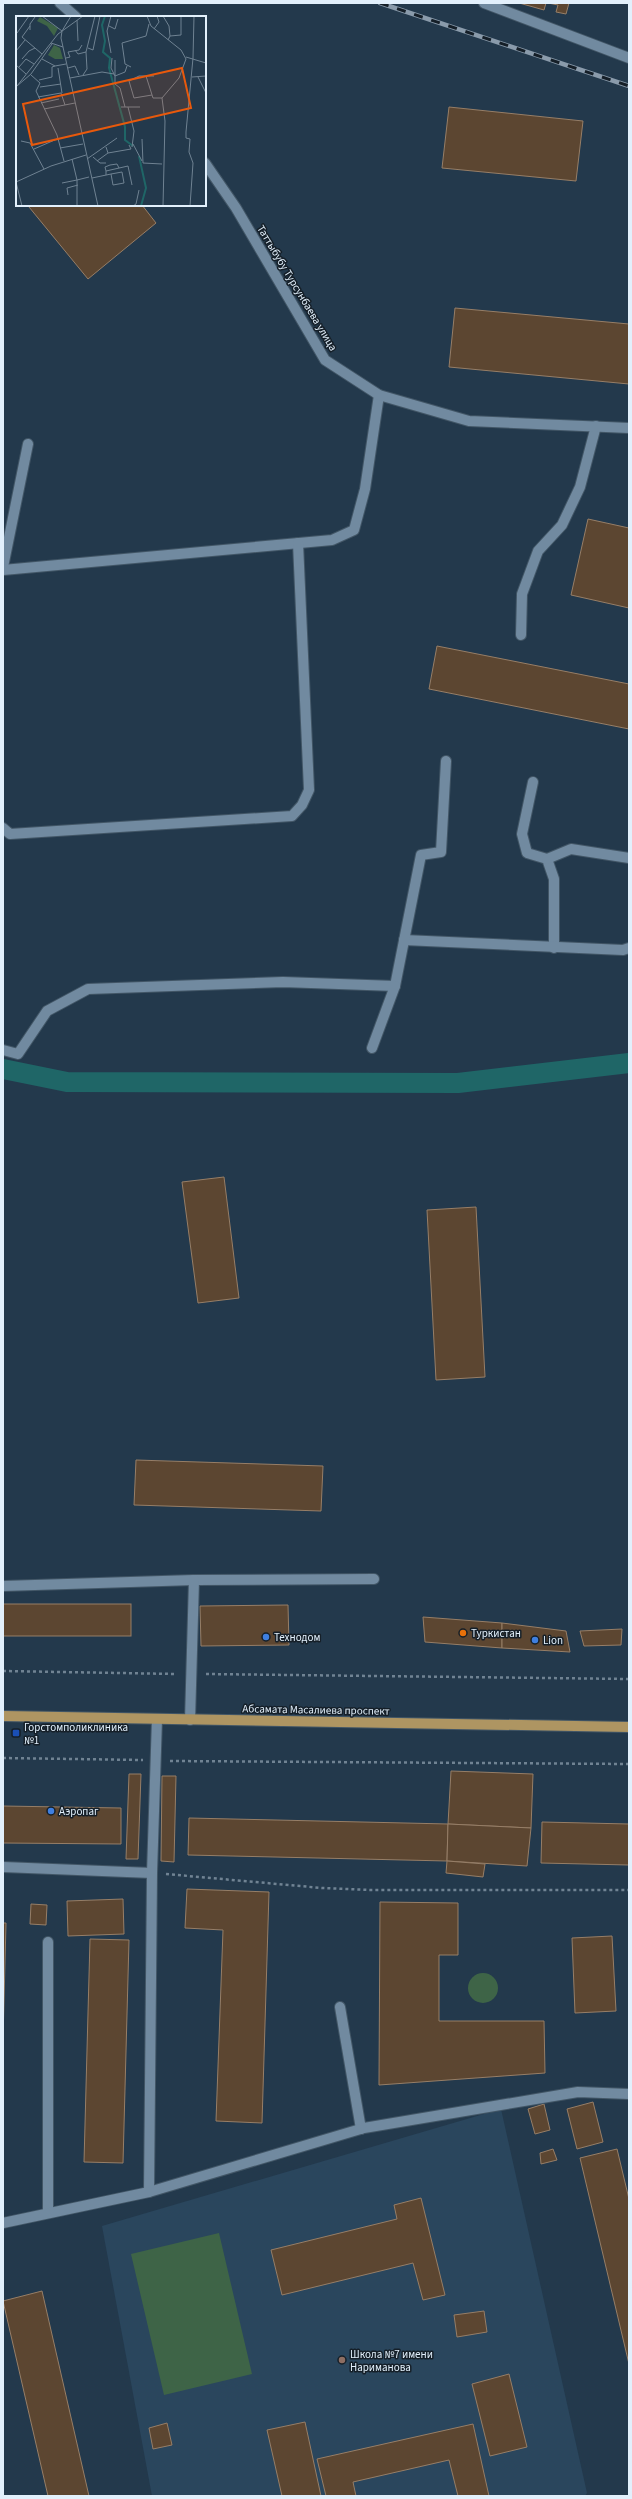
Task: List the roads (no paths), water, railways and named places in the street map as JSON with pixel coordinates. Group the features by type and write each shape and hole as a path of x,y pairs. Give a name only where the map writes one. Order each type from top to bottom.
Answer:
{"main road":[{"name":"Абсамата Масалиева проспект","path":"3,1716 157,1720 629,1727"}],"street":[{"path":"60,3 75,16"},
{"path":"484,3 629,58"},
{"name":"Таттыбубу Турсунбаева улица","path":"206,164 236,208 325,360 379,395 469,421 629,428"},
{"path":"3,570 332,540 354,530 365,489 379,395"},
{"path":"521,635 522,594 538,551 562,526 580,487 596,426"},
{"path":"3,567 28,444"},
{"path":"3,828 10,834 292,816 302,805 309,790 298,543"},
{"path":"372,1048 395,986 421,855 440,852 446,762"},
{"path":"533,782 522,834 527,853 548,859 571,848 629,858"},
{"path":"548,859 554,879 554,948"},
{"path":"404,940 554,948 623,950 629,948"},
{"path":"3,1050 18,1054 46,1011 88,989 282,982 395,986"},
{"path":"3,1586 194,1580 374,1579"},
{"path":"190,1720 190,1674 194,1580"},
{"path":"150,2192 152,1873 157,1760 157,1720"},
{"path":"3,1868 152,1873"},
{"path":"48,1942 48,2213"},
{"path":"340,2007 361,2129"},
{"path":"3,2223 150,2192 361,2129 578,2092 629,2094"}],"waterway":[{"path":"3,1069 67,1082 458,1083 629,1063"}],"railway":[{"path":"380,3 629,86"}],"place":[{"name":"Туркистан","path":"463,1633"},
{"name":"Технодом","path":"266,1637"},
{"name":"Lion","path":"535,1640"},
{"name":"Горстомполиклиника №1","path":"16,1733"},
{"name":"Аэропаг","path":"51,1811"},
{"name":"Школа №7 имени Нариманова","path":"342,2360"}]}
